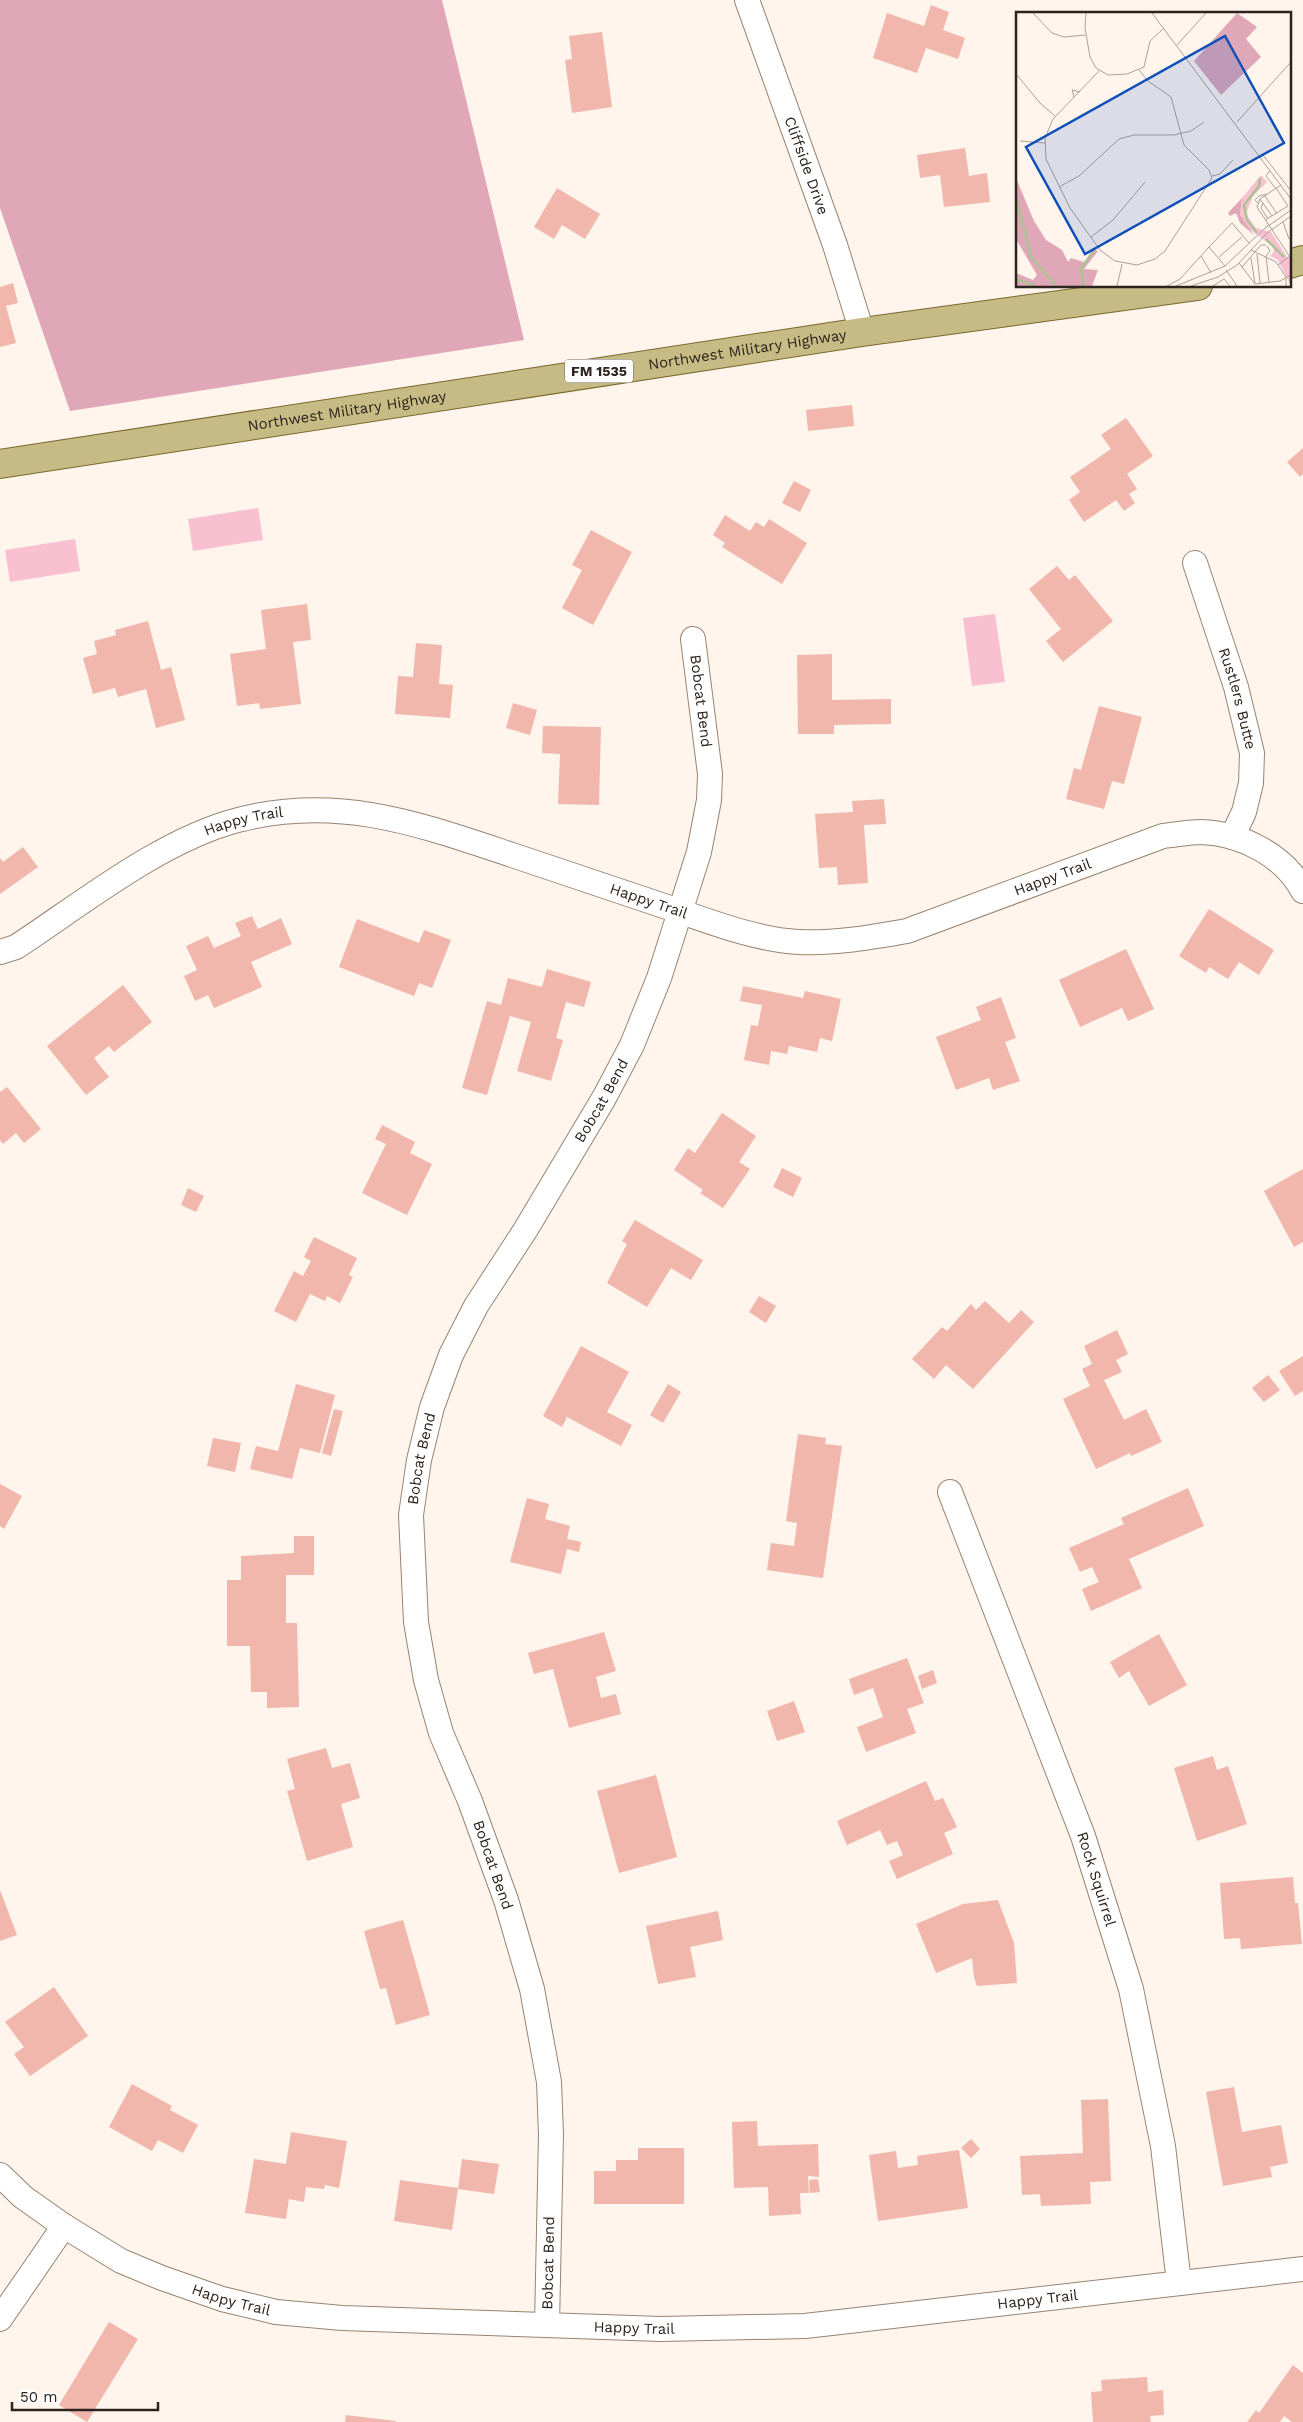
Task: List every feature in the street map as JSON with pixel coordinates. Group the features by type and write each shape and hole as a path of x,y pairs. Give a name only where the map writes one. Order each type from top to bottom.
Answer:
{"main road":[{"path":"1290,264 1303,260"},
{"path":"1290,281 1303,281"},
{"name":"Northwest Military Highway","path":"0,464 862,332 1183,288"}],"street":[{"name":"Cliffside Drive","path":"747,0 835,245 862,332"},
{"name":"Rustlers Butte","path":"1195,563 1236,687 1252,753 1251,783 1244,812 1232,837"},
{"name":"Bobcat Bend","path":"547,2325 551,2134 549,2082 532,1989 509,1909 470,1801 441,1733 426,1680 416,1622 411,1515 421,1451 432,1407 452,1355 476,1306 536,1213 604,1098 632,1045 659,978 678,911 699,852 709,800 710,774 693,639"},
{"name":"Happy Trail","path":"0,952 16,947 153,857 191,837 239,820 315,810 348,811 419,824 737,930 798,942 871,938 907,931 1163,836 1201,832 1232,837 1256,847 1278,861 1297,879 1303,891"},
{"name":"Rock Squirrel","path":"950,1492 1083,1836 1131,1989 1163,2146 1179,2283"},
{"name":"Happy Trail","path":"0,2175 23,2196 64,2226 121,2261 222,2299 276,2312 342,2318 660,2329 805,2326 1303,2269"},
{"path":"0,2319 64,2226"}],"shaded area":[{"path":"0,0 442,0 524,340 70,411 0,208"},
{"path":"258,508 263,540 193,551 188,519"},
{"path":"75,539 80,571 10,582 5,550"},
{"path":"995,614 1005,682 972,686 963,618"}],"building":[{"path":"931,5 949,12 943,30 965,38 958,59 926,48 917,73 873,58 887,13 924,26"},
{"path":"602,32 612,107 572,113 565,60 572,59 569,36"},
{"path":"965,148 969,176 987,173 990,202 944,207 940,175 920,178 917,155"},
{"path":"557,188 600,214 585,239 562,225 554,239 534,227"},
{"path":"13,283 18,303 6,306 16,343 0,347 0,287"},
{"path":"852,405 854,426 808,431 806,410"},
{"path":"1126,418 1153,456 1127,474 1137,489 1129,494 1135,503 1124,511 1116,500 1084,522 1069,500 1080,492 1070,477 1111,449 1101,435"},
{"path":"1303,448 1303,474 1300,477 1287,462"},
{"path":"794,481 811,490 800,512 782,503"},
{"path":"725,515 750,531 756,522 764,527 769,519 807,543 782,584 722,547 725,543 713,535"},
{"path":"591,530 632,552 593,625 562,608 582,570 572,565"},
{"path":"1057,566 1069,580 1075,575 1113,621 1063,662 1046,641 1061,629 1029,589"},
{"path":"307,604 311,640 293,642 301,704 260,709 259,703 237,706 230,654 266,649 261,610"},
{"path":"148,621 161,670 171,667 185,720 156,728 146,689 118,697 115,688 93,694 83,658 97,654 94,641 116,635 115,630"},
{"path":"416,643 442,645 439,684 453,685 450,718 395,714 398,676 413,677"},
{"path":"832,654 832,700 891,699 891,724 834,725 834,734 798,734 797,655"},
{"path":"513,703 537,710 530,735 506,728"},
{"path":"1099,706 1142,717 1124,784 1112,781 1104,809 1066,799 1074,768 1081,770"},
{"path":"543,726 601,727 599,805 558,804 560,754 542,753"},
{"path":"884,799 886,824 864,825 868,883 838,885 837,867 819,868 815,814 853,812 852,801"},
{"path":"23,847 38,867 0,894 0,858 3,862"},
{"path":"1209,909 1274,950 1259,975 1239,962 1228,979 1209,967 1206,973 1179,956"},
{"path":"252,916 258,929 281,918 292,944 251,962 262,987 214,1008 208,995 195,1001 184,976 197,970 186,946 208,936 214,948 241,936 235,923"},
{"path":"357,919 419,943 424,930 451,940 432,988 419,983 414,996 339,967"},
{"path":"1126,949 1154,1009 1128,1021 1122,1008 1080,1027 1059,980"},
{"path":"547,969 591,982 584,1007 566,1002 556,1038 563,1040 551,1081 517,1071 531,1022 510,1016 487,1095 462,1088 487,1001 501,1005 508,978 542,987"},
{"path":"123,985 152,1022 114,1052 109,1046 94,1058 109,1077 86,1095 47,1046"},
{"path":"743,986 803,998 805,991 841,999 832,1041 820,1038 817,1052 789,1046 787,1054 771,1051 769,1065 744,1060 751,1025 758,1026 762,1005 740,1001"},
{"path":"1001,997 1016,1038 1005,1042 1020,1081 993,1090 989,1078 956,1090 936,1037 981,1020 976,1007"},
{"path":"7,1087 41,1129 24,1143 16,1133 3,1144 0,1140 0,1092"},
{"path":"722,1113 756,1136 739,1162 750,1169 723,1208 700,1193 703,1190 674,1170 688,1148 695,1153"},
{"path":"382,1125 415,1142 410,1153 432,1164 407,1215 362,1193 386,1144 375,1139"},
{"path":"782,1168 802,1178 793,1197 773,1187"},
{"path":"1303,1169 1303,1242 1294,1247 1264,1191"},
{"path":"188,1188 204,1196 196,1212 181,1205"},
{"path":"635,1220 703,1260 691,1280 671,1268 647,1307 607,1283 627,1244 622,1241"},
{"path":"314,1237 357,1258 349,1275 353,1277 340,1303 327,1296 325,1301 310,1294 296,1322 274,1311 294,1271 303,1276 311,1261 304,1257"},
{"path":"759,1296 776,1306 766,1323 749,1312"},
{"path":"985,1301 1009,1323 1021,1310 1034,1322 973,1389 946,1365 934,1379 912,1359 942,1327 947,1331 971,1304 976,1310"},
{"path":"1117,1330 1128,1354 1116,1360 1122,1372 1104,1380 1124,1420 1146,1409 1162,1442 1131,1456 1130,1453 1096,1469 1063,1399 1090,1386 1082,1369 1092,1364 1084,1346"},
{"path":"581,1346 629,1372 607,1412 632,1425 621,1446 567,1417 562,1427 543,1416"},
{"path":"1303,1356 1303,1391 1295,1396 1279,1371"},
{"path":"1268,1375 1280,1390 1264,1402 1252,1388"},
{"path":"296,1384 335,1395 320,1453 300,1448 292,1479 250,1469 256,1446 278,1451"},
{"path":"668,1384 681,1392 663,1423 650,1415"},
{"path":"334,1409 343,1411 331,1456 322,1453"},
{"path":"798,1434 826,1438 825,1444 842,1446 823,1578 767,1570 771,1543 794,1546 797,1523 786,1521"},
{"path":"213,1438 241,1443 235,1472 207,1466"},
{"path":"0,1484 22,1496 4,1529 0,1526"},
{"path":"1188,1488 1204,1526 1129,1559 1142,1588 1091,1611 1082,1589 1099,1582 1092,1567 1080,1572 1069,1548 1124,1524 1121,1518"},
{"path":"527,1498 549,1504 545,1519 570,1526 567,1539 581,1542 579,1552 567,1549 561,1574 510,1562"},
{"path":"294,1536 314,1536 314,1575 286,1575 286,1623 297,1623 299,1707 267,1708 267,1692 251,1692 250,1646 227,1646 227,1580 241,1580 241,1556 294,1553"},
{"path":"604,1632 616,1671 596,1677 601,1698 616,1694 621,1714 569,1728 553,1669 534,1674 528,1653"},
{"path":"1159,1634 1187,1685 1149,1706 1129,1671 1119,1678 1110,1662"},
{"path":"907,1658 924,1703 907,1709 916,1733 866,1752 857,1727 883,1717 873,1688 854,1695 849,1679"},
{"path":"933,1670 937,1683 922,1689 918,1676"},
{"path":"794,1701 805,1732 777,1741 767,1711"},
{"path":"326,1748 332,1768 350,1763 360,1798 341,1804 353,1847 307,1861 287,1791 295,1789 287,1759"},
{"path":"1213,1756 1217,1770 1228,1766 1247,1824 1197,1841 1174,1768"},
{"path":"656,1775 677,1857 619,1873 597,1791"},
{"path":"926,1781 935,1801 943,1798 957,1827 944,1833 953,1854 897,1879 889,1861 903,1855 897,1841 887,1845 880,1830 847,1845 837,1821"},
{"path":"1293,1877 1302,1944 1241,1949 1240,1938 1224,1939 1220,1883"},
{"path":"0,1890 17,1935 0,1941"},
{"path":"998,1900 1014,1943 1017,1983 977,1986 972,1958 936,1973 916,1924 963,1904"},
{"path":"718,1911 723,1940 690,1947 696,1977 658,1984 646,1926"},
{"path":"403,1920 430,2015 396,2025 386,1988 380,1989 364,1931"},
{"path":"54,1987 88,2036 30,2076 14,2054 24,2047 5,2022"},
{"path":"132,2084 172,2106 170,2110 198,2125 183,2153 158,2140 152,2151 109,2127"},
{"path":"1234,2087 1242,2132 1281,2125 1288,2163 1270,2167 1272,2177 1223,2186 1206,2092"},
{"path":"1108,2099 1111,2181 1090,2182 1091,2204 1041,2206 1040,2194 1022,2195 1020,2156 1083,2153 1081,2100"},
{"path":"757,2121 758,2146 818,2144 819,2177 808,2176 809,2193 800,2193 801,2214 769,2216 768,2187 734,2188 732,2122"},
{"path":"291,2132 347,2141 339,2188 325,2185 324,2189 306,2187 304,2202 289,2199 286,2219 245,2213 254,2159 286,2164"},
{"path":"971,2139 980,2149 971,2158 961,2148"},
{"path":"638,2148 684,2148 684,2204 594,2204 594,2171 616,2171 616,2160 638,2160"},
{"path":"959,2150 968,2208 878,2221 869,2155 896,2151 898,2168 918,2165 917,2156"},
{"path":"462,2159 499,2164 494,2194 458,2189"},
{"path":"818,2179 820,2192 810,2193 809,2180"},
{"path":"400,2180 458,2188 452,2230 394,2221"},
{"path":"109,2322 138,2339 87,2422 59,2405"},
{"path":"1293,2365 1303,2373 1303,2422 1292,2422 1284,2416 1280,2422 1247,2422 1256,2410 1259,2413"},
{"path":"1147,2377 1148,2392 1163,2390 1164,2415 1150,2416 1151,2422 1093,2422 1091,2392 1102,2391 1101,2380"},
{"path":"346,2415 396,2421 396,2422 345,2422"}]}
